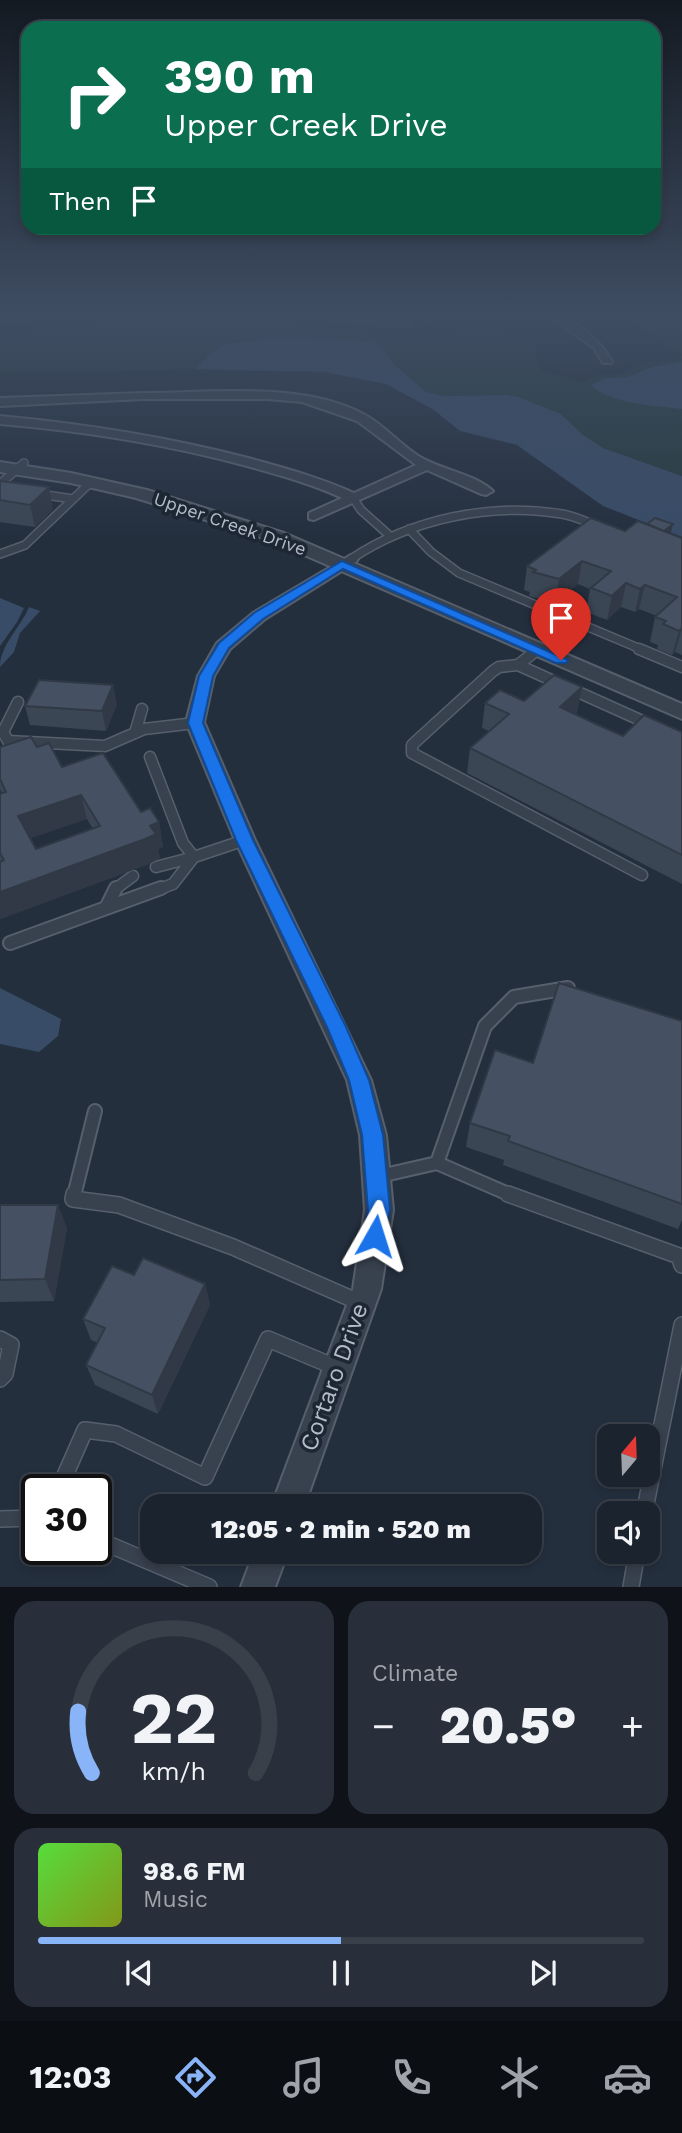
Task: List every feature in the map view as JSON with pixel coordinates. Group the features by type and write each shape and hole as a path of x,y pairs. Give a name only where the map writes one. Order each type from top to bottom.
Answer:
{"street":[{"path":"0,402 155,396 267,396 302,399 337,408 361,418 415,460 486,491"},
{"path":"0,420 60,426 191,448 294,475 354,498"},
{"name":"Upper Creek Drive","path":"10,465 91,482 224,518 346,562 682,699"},
{"name":"Upper Creek Drive","path":"10,465 99,476 188,497 290,532 346,562 537,650 682,712"},
{"path":"314,516 427,465"},
{"path":"195,723 206,676 223,646 259,616 346,562"},
{"name":"Cortaro Drive","path":"195,723 245,840 359,1080 373,1135 379,1210 367,1289 292,1494"},
{"path":"258,1587 267,1564"}],"lane":[{"path":"10,465 0,486 12,490"},
{"path":"0,554 24,545 91,482"},
{"path":"24,492 73,499"},
{"path":"354,498 361,510 390,536"},
{"path":"346,562 390,536 458,516 537,512 563,514 609,530"},
{"path":"409,529 431,552 459,573 682,667"},
{"path":"518,665 537,650"},
{"path":"642,875 412,753 412,745 493,671 499,667 518,665 662,730"},
{"path":"18,702 4,732 8,741 105,746 135,733 195,723"},
{"path":"135,733 142,709"},
{"path":"150,757 183,843 194,857"},
{"path":"156,867 245,840"},
{"path":"10,943 173,884 194,857"},
{"path":"106,908 114,890 133,876"},
{"path":"437,1163 485,1026 514,998 569,988 582,992"},
{"path":"95,1111 73,1199 119,1205 233,1247 361,1303"},
{"path":"376,1177 437,1163 485,1186 679,1256 682,1265"},
{"path":"646,1501 656,1440 678,1371 682,1325"},
{"path":"0,1339 11,1345 5,1374 0,1378"},
{"path":"66,1474 85,1430 116,1434 205,1477 268,1339 338,1368"},
{"path":"0,1519 21,1518"},
{"path":"112,1546 209,1587"},
{"path":"631,1587 635,1564"}],"green space":[{"path":"424,390 682,390 682,476 603,448 582,434 561,414 519,397 445,396"}],"water":[{"path":"397,390 424,390 445,396 506,395 519,397 561,414 582,434 603,448 682,476 682,537 603,506 517,445 460,431 434,410"},
{"path":"682,390 682,409 622,400 599,391"},
{"path":"0,598 24,608 0,646"},
{"path":"29,607 40,611 20,633 14,652 0,667 3,651"},
{"path":"0,988 61,1019 58,1036 39,1052 0,1044"}],"building":[{"path":"0,481 49,487 30,505 0,500"},
{"path":"591,518 625,531 638,521 682,538 682,628 679,631 655,617 677,597 645,585 640,589 626,583 612,596 591,588 611,571 582,561 559,579 533,572 536,570 527,566"},
{"path":"655,518 673,524 664,531 647,524"},
{"path":"554,675 582,687 560,707 596,724 623,736 644,715 682,732 682,855 470,748 509,714 485,703 500,690 524,701"},
{"path":"39,680 113,685 102,711 25,706"},
{"path":"31,737 37,747 49,743 62,767 103,753 141,812 150,808 159,822 150,826 156,834 0,892 0,862 4,860 0,853 0,794 6,792 0,779 0,747","holes":["81,795 100,826 36,849 18,816"]},
{"path":"559,983 682,1021 682,1204 508,1141 510,1136 470,1123 495,1050 533,1063"},
{"path":"0,1205 58,1205 45,1279 0,1280"},
{"path":"143,1258 205,1284 152,1395 86,1365 105,1328 83,1319 112,1266 134,1275"}],"route":[{"path":"375,1236 379,1210 373,1135 359,1080 245,840 195,723 206,676 223,646 259,616 342,564 561,660"}]}
